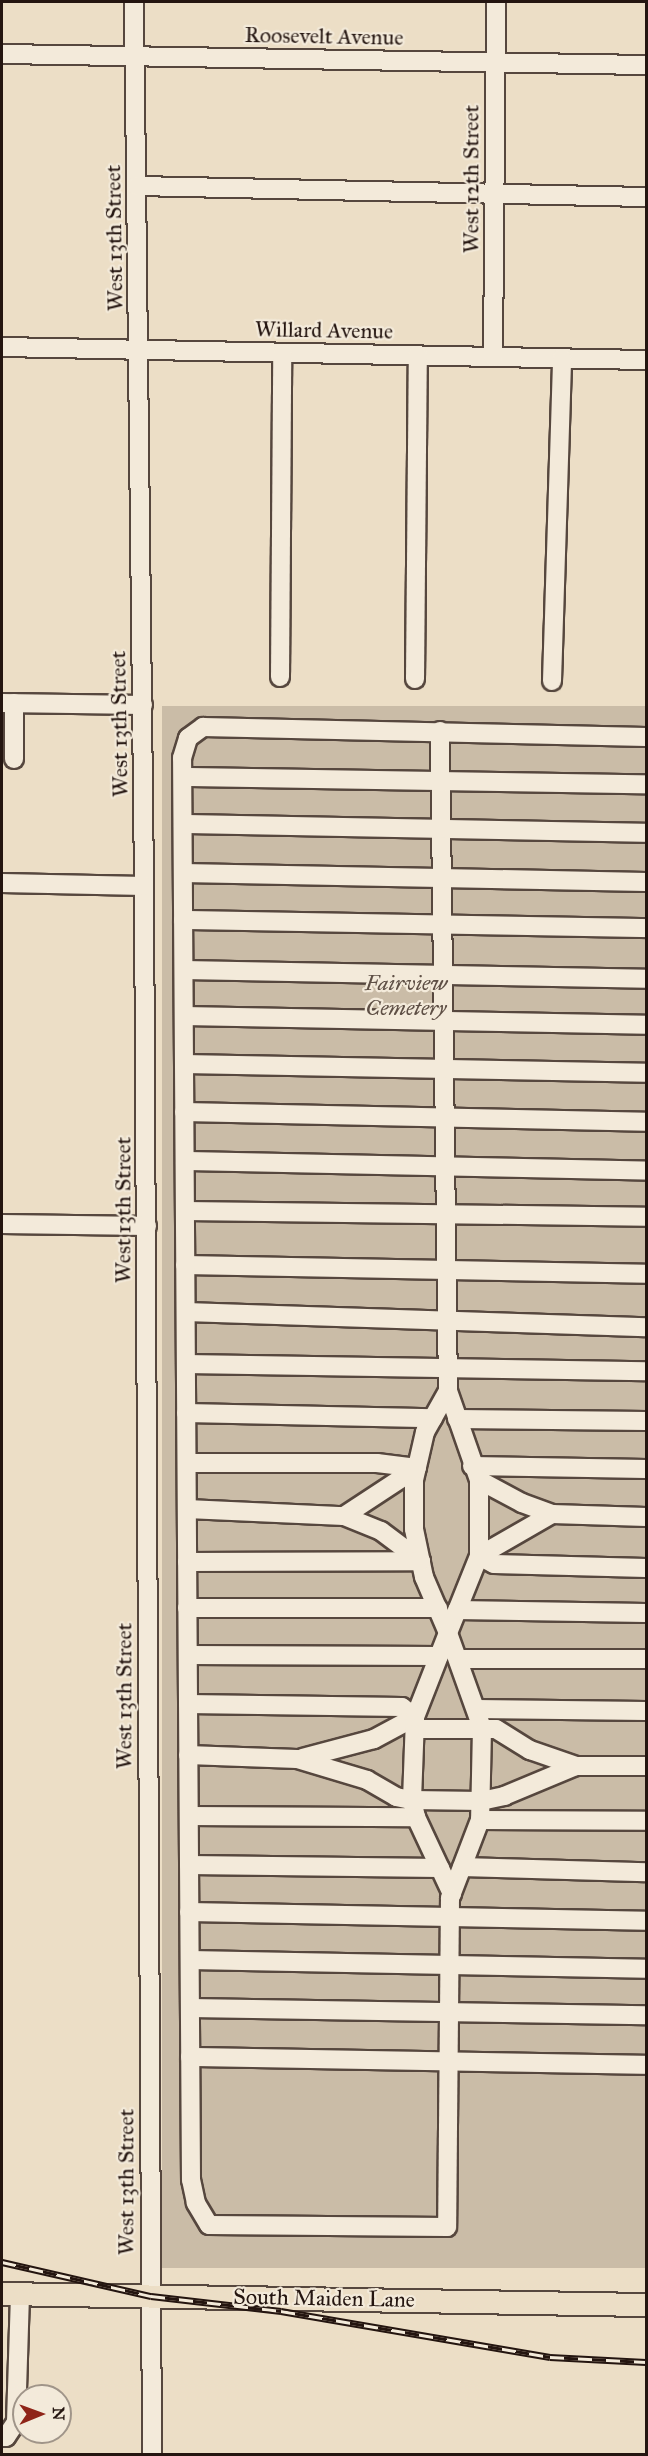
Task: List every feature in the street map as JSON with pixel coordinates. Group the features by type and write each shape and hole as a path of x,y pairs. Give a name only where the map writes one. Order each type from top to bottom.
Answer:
{"main road":[{"name":"South Maiden Lane","path":"11,2294 646,2305"}],"street":[{"name":"West 13th Street","path":"135,2 147,1226 152,2454"},
{"name":"West 12th Street","path":"493,357 496,2"},
{"name":"Roosevelt Avenue","path":"2,54 646,65"},
{"path":"137,186 646,197"},
{"name":"Willard Avenue","path":"2,347 646,360"},
{"path":"280,677 282,353"},
{"path":"415,679 418,355"},
{"path":"552,681 562,358"},
{"path":"14,759 8,703 143,705"},
{"path":"448,1391 433,1418 417,1468 414,1528 421,1561 482,1728 480,1820 452,1894 450,1918 447,2227 209,2225 196,2203 191,2180 182,758 188,738 203,727 646,737"},
{"path":"440,731 448,1391 476,1473 479,1556 415,1723 414,1808 452,1894"},
{"path":"183,777 646,783"},
{"path":"183,824 646,833"},
{"path":"183,873 646,882"},
{"path":"2,883 144,886"},
{"path":"183,920 646,928"},
{"path":"184,970 646,979"},
{"path":"184,1016 444,1023 646,1025"},
{"path":"184,1064 444,1072 646,1073"},
{"path":"184,1112 646,1122"},
{"path":"185,1161 646,1171"},
{"path":"185,1211 646,1217"},
{"path":"2,1224 147,1226"},
{"path":"185,1264 446,1272 646,1274"},
{"path":"186,1312 646,1327"},
{"path":"186,1364 646,1371"},
{"path":"186,1413 433,1418"},
{"path":"457,1419 646,1421"},
{"path":"187,1463 377,1463 417,1468"},
{"path":"344,1516 417,1468"},
{"path":"476,1473 646,1469"},
{"path":"476,1473 522,1503 552,1514 646,1517"},
{"path":"187,1509 344,1516 381,1531 421,1561"},
{"path":"479,1556 552,1514"},
{"path":"479,1556 494,1564 646,1568"},
{"path":"187,1562 421,1561"},
{"path":"188,1608 438,1608"},
{"path":"457,1610 646,1613"},
{"path":"188,1655 439,1656"},
{"path":"458,1659 646,1659"},
{"path":"188,1704 402,1707 415,1723"},
{"path":"476,1709 646,1711"},
{"path":"188,1755 297,1759 337,1752 415,1723 496,1729 530,1750 576,1766 646,1766"},
{"path":"297,1759 367,1780 414,1808"},
{"path":"189,1816 414,1808 481,1801 504,1796 576,1766"},
{"path":"480,1820 646,1821"},
{"path":"189,1865 440,1868"},
{"path":"462,1867 646,1872"},
{"path":"189,1912 646,1921"},
{"path":"190,1960 646,1969"},
{"path":"190,2008 646,2015"},
{"path":"190,2057 646,2065"},
{"path":"2,2438 6,2438 16,2422 9,2385 11,2294"},
{"name":"West 13th Street","path":"153,2418 163,2454"}],"green space":[{"name":"Fairview Cemetery","path":"162,706 646,706 646,2268 162,2268"}],"railway":[{"path":"2,2262 151,2296 281,2311 550,2357 646,2362"}]}
